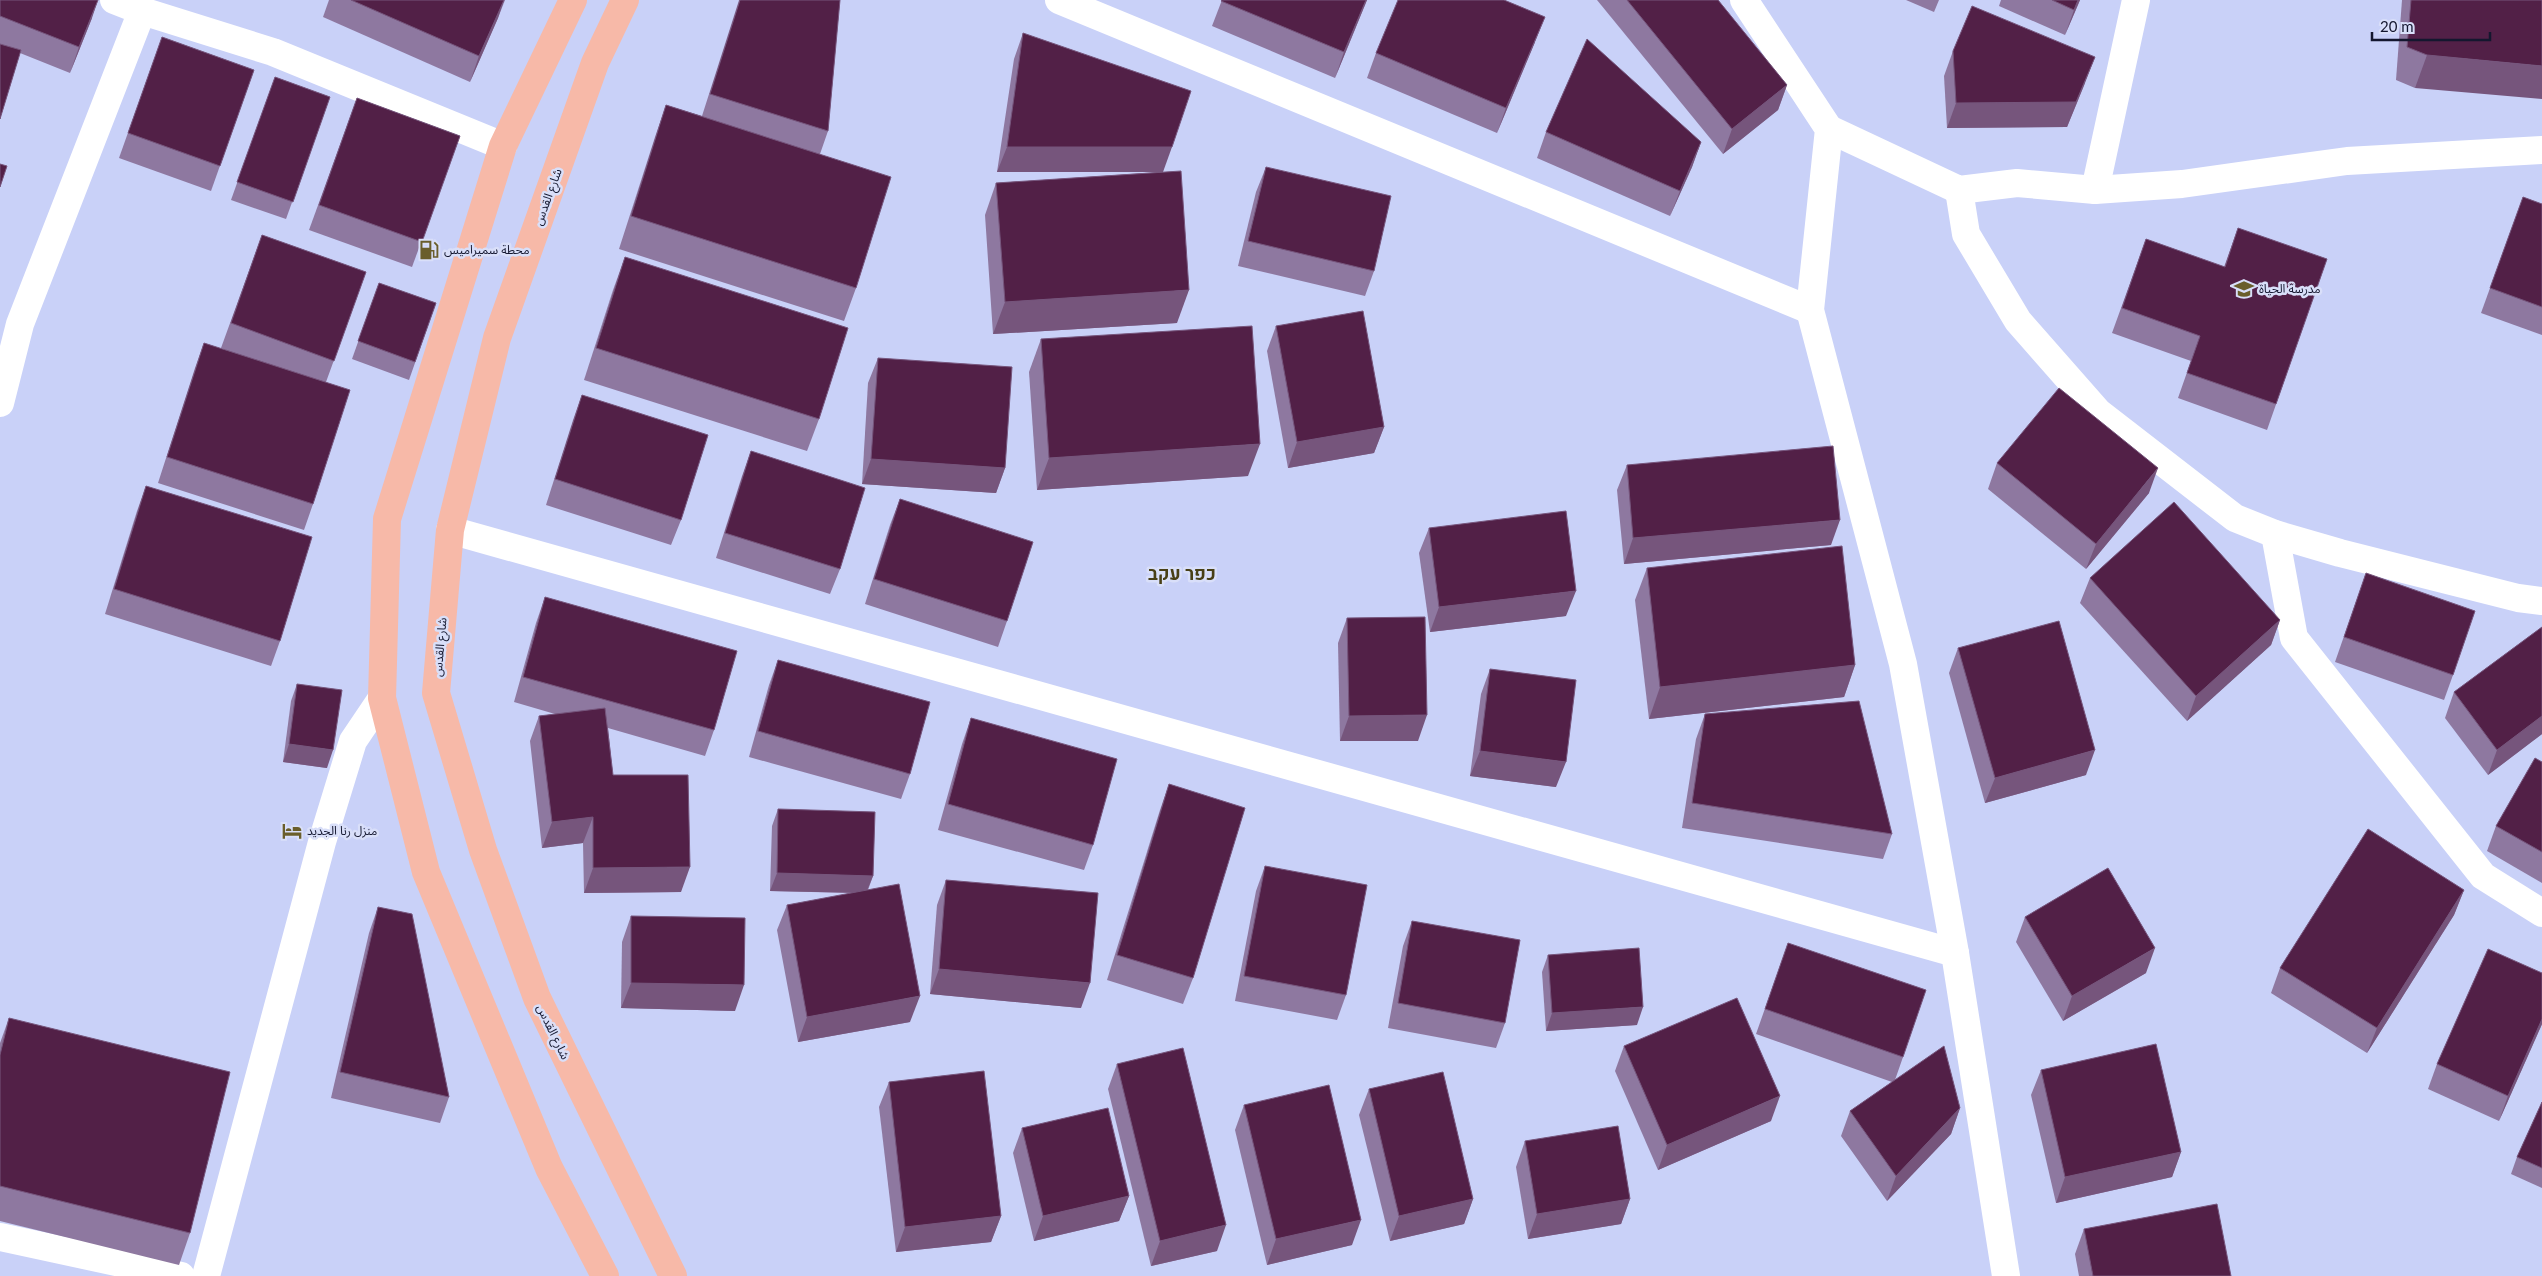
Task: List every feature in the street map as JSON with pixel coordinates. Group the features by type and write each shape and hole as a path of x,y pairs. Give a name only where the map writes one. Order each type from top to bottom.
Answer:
{"main road":[{"path":"573,0 503,146 387,519 382,698 426,872 549,1168 605,1276"},
{"name":"شارع القدس","path":"625,0 595,63 497,338 450,530 436,693 483,850 537,998 672,1276"}],"street":[{"path":"114,0 142,11 274,52 503,146"},
{"path":"1059,0 1810,310"},
{"path":"1744,0 1829,129 1959,190 2017,183 2095,190 2182,184 2347,161 2542,150"},
{"path":"2095,190 2136,0"},
{"path":"0,403 20,324 142,11"},
{"path":"1829,129 1810,310 1903,664 1955,953 2006,1276"},
{"path":"1959,190 1966,234 2018,321 2098,412 2235,518 2275,534 2387,565 2518,598 2542,601"},
{"path":"450,530 1955,953"},
{"path":"2275,534 2294,638 2483,876 2542,913"},
{"path":"206,1276 322,842 353,741 382,698"},
{"path":"0,1237 181,1276"}],"building":[{"path":"0,0 98,0 79,47 0,16"},
{"path":"351,0 504,0 479,56"},
{"path":"740,0 840,0 828,131 710,94"},
{"path":"1222,0 1366,0 1344,52"},
{"path":"1398,0 1504,0 1545,17 1506,108 1376,53"},
{"path":"1627,0 1718,0 1787,85 1732,129"},
{"path":"2052,0 2078,0 2074,10"},
{"path":"2411,0 2542,0 2542,66 2427,55 2407,47"},
{"path":"1972,6 2095,57 2076,102 1956,103 1953,51"},
{"path":"1023,33 1191,91 1172,147 1007,147"},
{"path":"162,37 254,70 220,166 128,133"},
{"path":"1587,39 1701,142 1680,191 1546,132"},
{"path":"0,44 21,50 0,119"},
{"path":"275,77 330,97 293,202 237,182"},
{"path":"357,98 460,136 422,242 319,205"},
{"path":"666,105 891,177 856,288 631,216"},
{"path":"0,164 7,166 0,187"},
{"path":"1266,167 1391,196 1374,271 1248,241"},
{"path":"1181,171 1189,290 1005,302 996,183"},
{"path":"2523,197 2542,204 2542,307 2490,288"},
{"path":"2238,228 2327,259 2276,404 2187,373 2200,336 2122,308 2146,239 2225,267"},
{"path":"262,235 366,272 334,361 231,323"},
{"path":"625,257 848,328 819,419 596,348"},
{"path":"379,283 436,303 415,362 358,341"},
{"path":"1363,311 1384,427 1297,442 1276,326"},
{"path":"1252,326 1260,444 1049,458 1041,339"},
{"path":"204,343 350,390 313,504 167,457"},
{"path":"878,358 1012,367 1005,468 871,459"},
{"path":"2059,388 2158,468 2096,544 1997,463"},
{"path":"582,395 708,435 681,520 555,479"},
{"path":"1833,446 1840,520 1633,538 1627,465"},
{"path":"751,451 865,488 840,569 725,533"},
{"path":"146,486 312,537 280,641 114,589"},
{"path":"900,499 1033,542 1007,621 874,579"},
{"path":"2174,502 2280,620 2196,696 2090,578"},
{"path":"1566,511 1576,591 1439,607 1429,528"},
{"path":"1842,546 1855,665 1660,687 1647,568"},
{"path":"2366,573 2475,611 2453,675 2344,637"},
{"path":"545,597 737,651 714,730 523,677"},
{"path":"1425,617 1427,715 1349,716 1347,618"},
{"path":"2059,621 2095,750 1995,778 1958,648"},
{"path":"2542,627 2542,716 2497,750 2454,692"},
{"path":"778,660 930,702 910,774 758,731"},
{"path":"1490,669 1576,680 1566,762 1480,751"},
{"path":"297,684 342,690 333,750 289,744"},
{"path":"1859,701 1892,834 1692,803 1705,714"},
{"path":"605,708 613,775 688,775 690,867 593,868 593,817 552,822 539,716"},
{"path":"971,718 1117,759 1093,845 948,804"},
{"path":"2535,758 2542,762 2542,852 2496,826"},
{"path":"1169,784 1245,808 1193,978 1117,955"},
{"path":"778,809 875,812 873,876 777,873"},
{"path":"2368,829 2464,890 2377,1028 2280,968"},
{"path":"1265,866 1367,885 1346,995 1244,976"},
{"path":"2108,868 2155,948 2072,996 2025,917"},
{"path":"946,880 1098,893 1090,983 939,969"},
{"path":"899,884 920,996 807,1017 787,905"},
{"path":"378,907 412,914 449,1097 340,1072"},
{"path":"631,916 745,918 744,985 631,983"},
{"path":"1412,921 1520,940 1505,1023 1398,1003"},
{"path":"1788,943 1926,990 1903,1057 1765,1009"},
{"path":"1639,948 1643,1007 1552,1013 1548,955"},
{"path":"2488,949 2542,973 2542,1019 2508,1096 2437,1064"},
{"path":"1737,998 1780,1096 1667,1145 1624,1046"},
{"path":"9,1018 230,1072 190,1233 0,1186 0,1055"},
{"path":"2156,1044 2181,1152 2065,1177 2041,1070"},
{"path":"1944,1046 1960,1108 1896,1176 1850,1111"},
{"path":"1183,1048 1226,1225 1160,1241 1117,1064"},
{"path":"984,1071 1001,1216 905,1227 889,1082"},
{"path":"1443,1072 1473,1199 1399,1216 1369,1089"},
{"path":"1329,1085 1361,1220 1276,1239 1244,1105"},
{"path":"2542,1102 2542,1168 2517,1157"},
{"path":"1108,1108 1129,1196 1043,1216 1022,1128"},
{"path":"1618,1126 1630,1199 1537,1214 1525,1141"},
{"path":"2217,1204 2231,1276 2093,1276 2084,1229"}],"place":[{"name":"محطة سميراميس","path":"429,250"},
{"name":"مدرسة الحياة","path":"2244,289"},
{"name":"منزل رنا الجديد","path":"292,831"}],"district":[{"name":"כפר עקב","path":"1182,574"}]}
